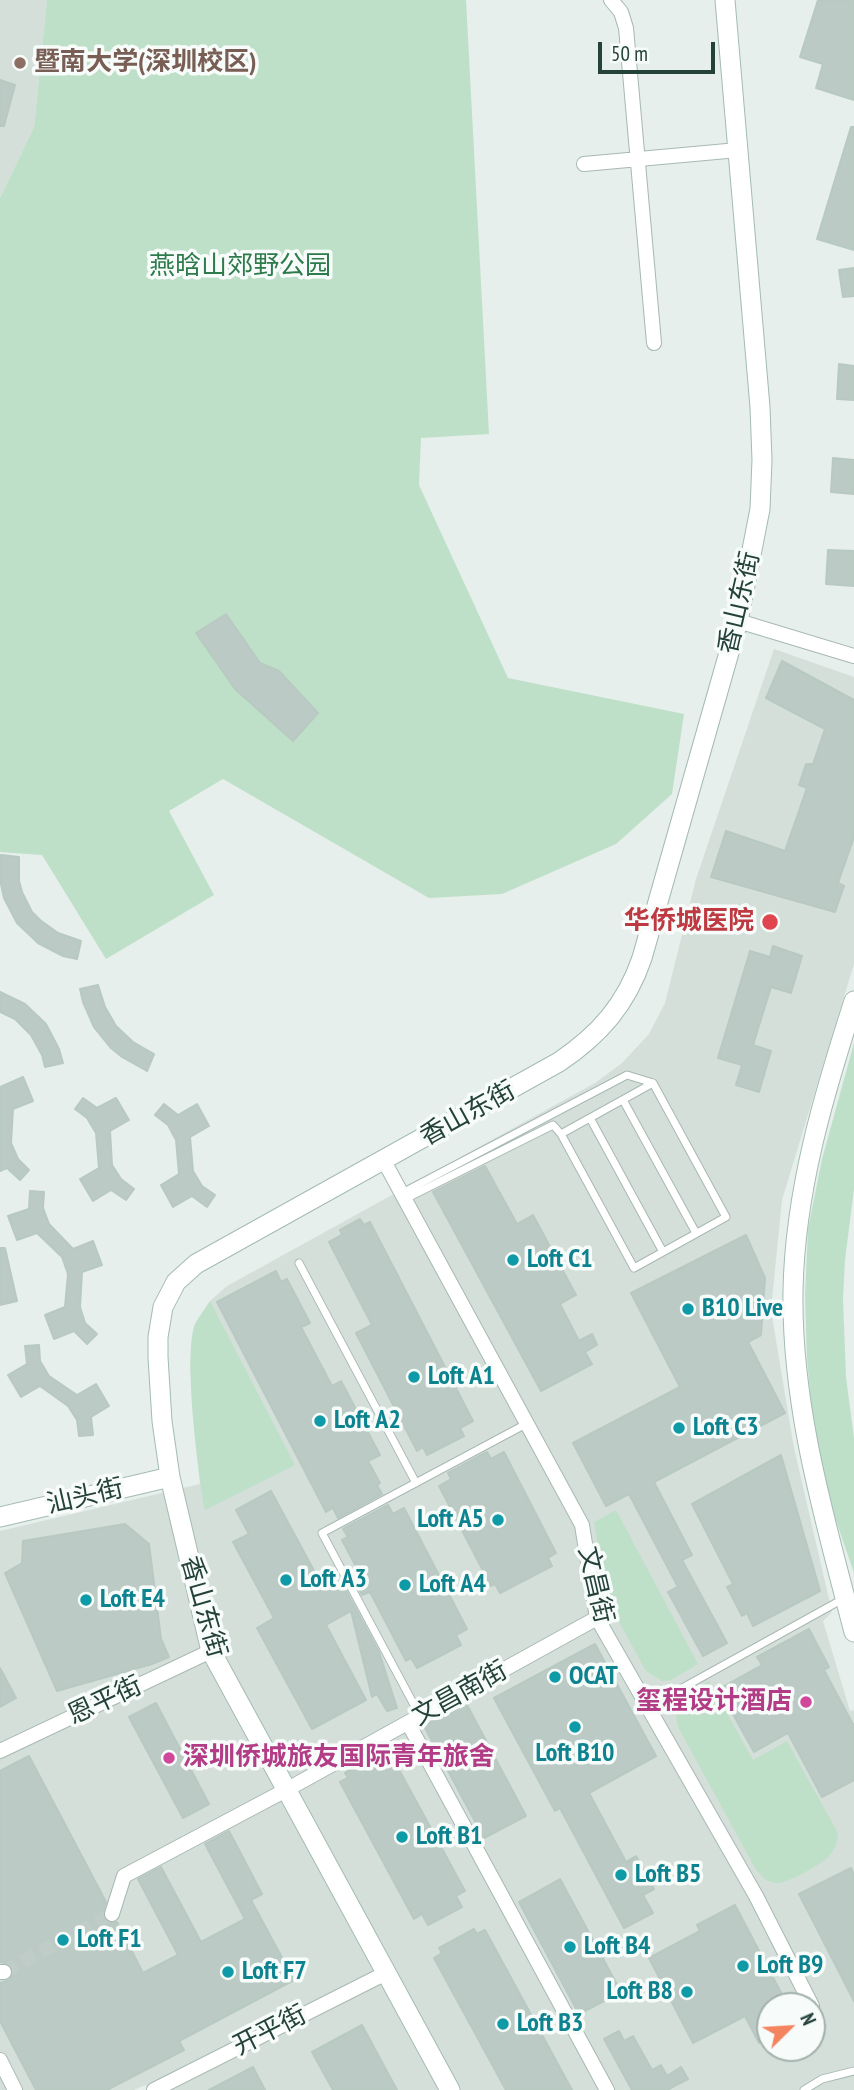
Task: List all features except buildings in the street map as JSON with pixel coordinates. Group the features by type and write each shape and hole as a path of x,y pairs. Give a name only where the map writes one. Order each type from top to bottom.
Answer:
{"street":[{"path":"611,0 621,12 626,28 654,343"},
{"name":"香山东街","path":"450,2090 211,1651 170,1477 162,1422 158,1337 163,1307 176,1282 207,1256 384,1161 566,1058 602,1029 630,989 642,958 738,621 756,535 762,460 759,393 725,0"},
{"path":"584,164 738,150"},
{"path":"738,621 854,656"},
{"path":"854,1000 808,1162 798,1224 793,1289 796,1360 803,1423 854,1632"},
{"name":"文昌街","path":"384,1161 582,1525 597,1618 756,1896 805,1992"},
{"name":"汕头街","path":"0,1517 170,1477"},
{"name":"文昌南街","path":"113,1914 124,1875 286,1790 597,1618"},
{"name":"恩平街","path":"0,1751 211,1651"},
{"path":"414,1719 607,2090"},
{"name":"开平街","path":"154,2090 386,1973"},
{"path":"0,2060 15,2090"}],"lane":[{"path":"627,1076 653,1083 726,1217 634,1268 561,1134 553,1125 403,1196 627,1076"},
{"path":"561,1134 653,1083"},
{"path":"624,1100 696,1233"},
{"path":"590,1118 663,1252"},
{"path":"299,1263 416,1483"},
{"path":"414,1719 322,1533 527,1424"},
{"path":"648,1707 845,1598"},
{"path":"805,2090 822,2079 854,2071"}],"shaded area":[{"name":"暨南大学(深圳校区)","path":"0,0 47,0 34,127 0,198"},
{"path":"774,649 854,677 854,964 782,1200 771,1310 794,1448 832,1612 823,1621 850,1711 854,1710 854,2090 148,2090 145,2085 134,2090 0,2090 0,1531 200,1484 190,1367 194,1326 210,1301 227,1286 595,1083 622,1063 649,1034 665,1003 696,879"}],"green space":[{"name":"燕晗山郊野公园","path":"47,0 466,0 489,434 421,438 419,485 508,678 684,714 672,794 616,844 502,894 429,898 223,779 169,811 214,895 106,959 42,855 0,852 0,198 34,127"},
{"path":"854,1043 854,1189 843,1299 846,1377 854,1438 854,1573 832,1509 814,1436 805,1295 808,1229 822,1159"},
{"path":"210,1301 295,1465 205,1510 196,1444 191,1361 195,1324"},
{"path":"616,1510 698,1664 671,1680 662,1681 646,1671 607,1600 594,1522"},
{"path":"709,1681 753,1760 787,1741 838,1833 835,1847 827,1858 788,1881 770,1882 755,1868 678,1727 677,1709 682,1698"}],"tunnel":[{"path":"4,1972 112,1914"}],"place":[{"name":"暨南大学(深圳校区)","path":"20,63"},
{"name":"华侨城医院","path":"770,922"},
{"name":"Loft C1","path":"513,1260"},
{"name":"B10 Live","path":"688,1309"},
{"name":"Loft A1","path":"414,1377"},
{"name":"Loft A2","path":"320,1421"},
{"name":"Loft C3","path":"679,1428"},
{"name":"Loft A5","path":"498,1520"},
{"name":"Loft A3","path":"286,1580"},
{"name":"Loft A4","path":"405,1585"},
{"name":"Loft E4","path":"86,1600"},
{"name":"OCAT","path":"555,1677"},
{"name":"玺程设计酒店","path":"806,1702"},
{"name":"Loft B10","path":"575,1727"},
{"name":"深圳侨城旅友国际青年旅舍","path":"169,1758"},
{"name":"Loft B1","path":"402,1837"},
{"name":"Loft B5","path":"621,1875"},
{"name":"Loft F1","path":"63,1940"},
{"name":"Loft B4","path":"570,1947"},
{"name":"Loft B9","path":"743,1966"},
{"name":"Loft F7","path":"228,1972"},
{"name":"Loft B8","path":"687,1992"},
{"name":"Loft B3","path":"503,2024"}]}
